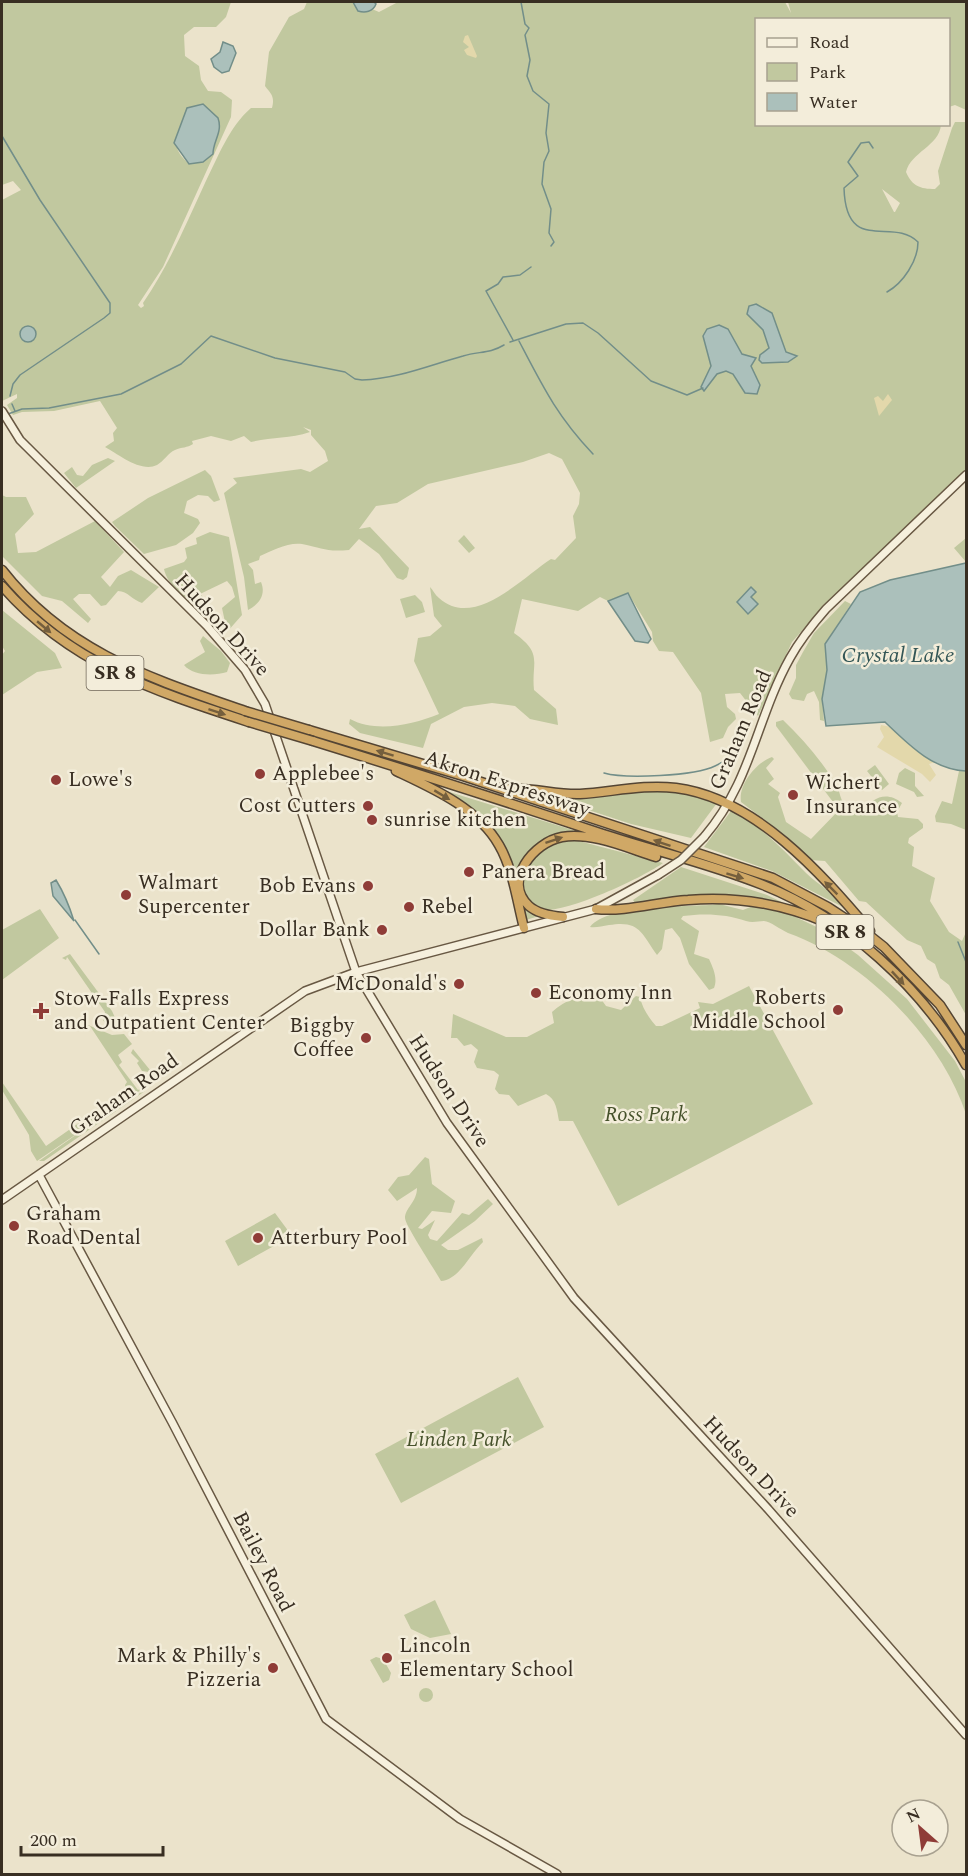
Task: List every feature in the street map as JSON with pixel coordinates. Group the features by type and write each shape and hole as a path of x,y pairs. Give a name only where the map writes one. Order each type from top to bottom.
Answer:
{"highway":[{"name":"Akron Expressway","path":"2,570 40,612 70,637 150,679 244,711 502,789 773,879 836,912 884,947 940,1005 966,1045"},
{"name":"Akron Expressway","path":"2,586 33,618 89,660 149,688 249,722 679,858 773,889 804,904 861,944 887,967 921,1002 948,1036 966,1065"},
{"path":"371,759 453,801 486,828 503,852 524,928"},
{"path":"502,789 568,794 656,787 675,788 701,792 729,803 765,826 793,850 846,903 884,947"},
{"path":"563,917 531,908 520,892 519,879 524,865 532,853 544,844 561,837 587,837 658,857 679,858"},
{"path":"596,909 610,910 688,900 753,901 823,921 861,944"}],"street":[{"name":"Hudson Drive","path":"2,411 20,440 207,626 253,680 265,704 356,972 447,1123 574,1298 767,1508 966,1735"},
{"name":"Graham Road","path":"2,1200 305,991 356,972 596,909 681,860 704,837 741,782 782,675 805,633 826,609 966,475"},
{"name":"Bailey Road","path":"39,1175 172,1422 326,1719 460,1819 557,1875"}],"green space":[{"path":"2,2 231,2 226,17 216,27 194,27 184,35 185,56 199,66 201,80 208,91 221,92 232,100 231,117 163,267 138,305 141,308 169,259 230,133 251,108 272,108 273,98 265,86 269,52 289,17 304,9 307,2 353,2 368,12 372,9 379,12 398,2 785,2 791,13 788,2 966,2 966,110 955,105 950,107 950,18 755,18 755,126 941,126 935,138 913,159 906,172 917,186 935,189 940,184 938,171 952,128 955,122 966,122 966,470 829,600 792,642 758,716 740,693 725,694 727,707 735,714 736,719 728,727 723,738 710,742 701,693 673,652 659,651 653,641 652,632 628,593 608,601 600,597 578,611 522,599 514,633 533,653 534,690 556,709 558,725 530,719 515,706 492,703 464,707 431,724 423,748 360,733 349,724 350,719 371,726 394,726 439,714 414,661 418,638 430,636 442,626 434,616 430,587 439,598 453,606 467,608 482,604 512,588 551,559 555,560 576,538 573,516 579,504 580,493 562,459 549,453 523,462 428,484 397,503 376,506 359,529 370,527 409,568 407,577 403,580 397,578 379,554 359,539 349,550 329,550 291,544 260,556 259,560 248,564 253,570 255,584 261,582 263,591 259,602 248,610 244,577 224,493 237,483 233,478 301,469 310,472 328,461 325,451 311,435 311,430 303,427 310,432 251,442 244,436 231,441 211,436 192,441 193,444 175,450 157,465 144,467 130,462 105,447 114,441 113,433 117,428 100,401 54,411 22,412 13,415 7,405 17,398 17,394 2,401 2,200 21,190 13,181 2,185","holes":["220,127 213,150 189,164 179,153 176,145 178,131","882,189 900,203 894,212"]},
{"path":"108,458 115,461 76,488 64,473 72,467 77,475 83,476 92,465"},
{"path":"205,470 211,476 220,500 214,502 208,496 198,495 187,501 184,513 198,519 200,523 193,533 176,545 144,554 112,522 148,498"},
{"path":"2,495 26,497 34,514 15,534 18,553 36,552 95,521 124,552 101,577 110,587 118,576 131,570 159,587 142,603 125,592 118,591 106,605 101,606 90,594 79,594 73,599 91,619 88,623 62,601 42,596 2,556"},
{"path":"210,532 229,537 242,615 227,632 219,630 225,622 222,608 235,597 227,581 200,594 204,598 205,606 198,608 173,586 164,569 184,562 187,558 185,548 197,544 196,538"},
{"path":"464,535 475,548 469,553 458,541"},
{"path":"966,538 966,562 954,548"},
{"path":"415,595 422,602 425,612 406,618 400,599"},
{"path":"845,601 851,604 825,644 827,670 822,699 824,721 820,720 819,702 814,691 807,694 804,701 792,699 789,694 796,678 796,665 814,633"},
{"path":"2,610 55,653 62,668 37,672 2,695 2,655 5,651 2,646"},
{"path":"203,636 221,651 230,663 227,672 204,674 188,669 184,665 205,652 200,641"},
{"path":"783,720 824,766 850,812 861,811 870,802 885,796 902,803 897,812 898,817 918,819 923,824 923,828 909,838 908,843 914,847 912,866 935,878 930,901 949,932 962,941 966,932 966,1015 949,985 940,978 935,964 927,959 921,946 907,940 866,902 859,901 825,861 810,860 786,836 741,802 742,788 750,775 760,764 772,757 774,759 766,768 774,779 768,784 780,793 778,797 786,822 811,839 839,810 776,726 776,722"},
{"path":"875,765 889,784 882,790 867,771"},
{"path":"905,768 915,773 915,786 924,796 917,797 914,792 896,784 899,773"},
{"path":"959,771 966,771 966,830 951,824 936,822 935,816 942,801 952,804"},
{"path":"655,789 686,792 717,803 691,838 631,824 546,796"},
{"path":"443,790 576,831 537,845 517,884 539,916 526,920 502,843"},
{"path":"731,811 752,823 771,839 843,907 772,871 704,847"},
{"path":"571,839 663,863 621,886 582,902 549,910 534,907 526,898 520,883 528,866 545,848"},
{"path":"681,867 767,895 792,907 669,898 635,903 633,900"},
{"path":"719,904 743,910 753,906 783,911 825,931 858,955 907,999 955,1061 966,1082 966,1114 938,1057 919,1030 871,982 816,945 766,921 749,922 715,915 683,916 681,919 699,931 694,954 709,959 713,969 715,984 714,988 709,990 689,964 680,938 672,928 665,930 662,949 657,955 643,934 633,926 619,924 590,927 600,919 631,910"},
{"path":"40,909 59,938 2,980 2,930"},
{"path":"70,954 112,1011 117,1022 114,1025 106,1024 103,1020 105,1012 67,957 66,960 62,958"},
{"name":"Ross Park","path":"749,986 813,1104 618,1206 573,1121 559,1121 556,1105 552,1099 546,1094 518,1106 509,1095 499,1094 495,1089 499,1075 494,1071 477,1068 474,1062 478,1050 471,1044 464,1046 457,1038 451,1038 453,1014 506,1037 527,1037 554,1023 552,1012 563,1004 600,989 604,997 601,999 606,1006 621,1010 636,996 640,997 651,1020 656,1026 662,1026 700,1008 698,1002 713,1004"},
{"path":"88,1025 112,1035 124,1034 132,1044 118,1055 122,1062 119,1065 138,1090 152,1081 151,1076 154,1081 37,1161 31,1151 29,1135 2,1090 2,1082 46,1146 126,1090 127,1082 90,1026 85,1026"},
{"path":"133,1049 150,1070 149,1072 142,1071 137,1063 139,1061 131,1053"},
{"path":"145,1091 44,1161 39,1161 128,1098"},
{"path":"425,1157 429,1159 432,1184 455,1201 451,1213 432,1211 418,1228 422,1229 435,1220 428,1235 430,1239 437,1241 462,1213 469,1215 488,1199 493,1204 475,1221 441,1245 448,1250 458,1250 482,1238 483,1242 459,1271 447,1280 441,1281 406,1222 407,1211 417,1188 397,1201 388,1190 398,1177 409,1175"},
{"name":"Atterbury Pool","path":"275,1213 292,1236 238,1266 225,1241"},
{"name":"Linden Park","path":"518,1377 544,1427 401,1503 375,1454"},
{"path":"435,1600 451,1634 430,1638 411,1629 404,1615"},
{"path":"376,1657 383,1659 391,1673 389,1680 383,1683 370,1660"},
{"path":"423,1688 429,1688 433,1695 429,1702 423,1702 419,1698 419,1692"}],"sand":[{"path":"468,35 476,58 467,55 464,50 469,47 463,42 465,36"},
{"path":"888,394 892,400 879,416 874,398 878,396 883,401"},
{"path":"881,725 891,727 910,746 935,762 929,764 936,775 930,782 922,774 877,747 884,737 880,729"}],"water":[{"path":"353,2 374,2 376,4 371,10 363,12 358,11"},
{"path":"223,42 233,46 236,53 229,71 222,73 214,67 211,59 220,52"},
{"path":"203,104 218,118 219,132 213,154 203,162 189,164 174,143 187,108"},
{"path":"756,304 772,313 786,352 797,356 788,362 762,363 759,360 760,355 769,348 763,330 747,314 749,306"},
{"path":"719,325 728,329 742,354 756,358 751,366 760,385 757,394 745,393 733,374 726,371 717,374 704,391 701,387 711,366 703,336 707,329"},
{"path":"28,326 34,328 36,334 34,340 28,342 22,340 20,334 22,328"},
{"name":"Crystal Lake","path":"966,563 966,771 954,770 932,761 912,747 885,722 826,726 822,699 827,670 825,644 860,592 890,580"},
{"path":"751,587 756,592 751,597 758,604 748,614 737,602"},
{"path":"628,593 651,639 648,643 635,641 608,601"},
{"path":"56,880 74,921 53,896 51,883"}],"waterway":[{"path":"521,2 525,24 529,28 525,35 530,60 527,76 533,91 549,104 546,133 549,151 544,162 542,184 551,209 549,233 554,242 551,246"},
{"path":"2,136 40,200 110,303 110,313 104,318 20,375 13,384 10,396"},
{"path":"873,148 869,142 861,143 848,162 858,176 844,188 847,209 853,221 862,228 872,231 896,232 908,235 918,242 915,257 908,271 899,283 887,292"},
{"path":"513,340 486,291 498,284 503,277 520,275 531,267"},
{"path":"510,342 566,324 583,323 598,333 651,381 687,395 703,388"},
{"path":"8,414 22,409 49,408 121,394 181,364 211,336 275,358 345,372 355,379 362,380 401,374 469,354 494,350 504,345"},
{"path":"519,341 560,414 593,454"},
{"path":"12,404 15,411"},
{"path":"604,773 643,776 692,772 718,764 738,749"},
{"path":"75,920 99,954"},
{"path":"958,942 966,962"}],"place":[{"name":"Applebee's","path":"260,774"},
{"name":"Lowe's","path":"56,780"},
{"name":"Wichert Insurance","path":"793,795"},
{"name":"Cost Cutters","path":"368,806"},
{"name":"sunrise kitchen","path":"372,820"},
{"name":"Panera Bread","path":"469,872"},
{"name":"Bob Evans","path":"368,886"},
{"name":"Walmart Supercenter","path":"126,895"},
{"name":"Rebel","path":"409,907"},
{"name":"Dollar Bank","path":"382,930"},
{"name":"McDonald's","path":"459,984"},
{"name":"Economy Inn","path":"536,993"},
{"name":"Roberts Middle School","path":"838,1010"},
{"name":"Stow-Falls Express and Outpatient Center","path":"41,1011"},
{"name":"Biggby Coffee","path":"366,1038"},
{"name":"Graham Road Dental","path":"14,1226"},
{"name":"Atterbury Pool","path":"258,1238"},
{"name":"Lincoln Elementary School","path":"387,1658"},
{"name":"Mark & Philly's Pizzeria","path":"273,1668"}]}
